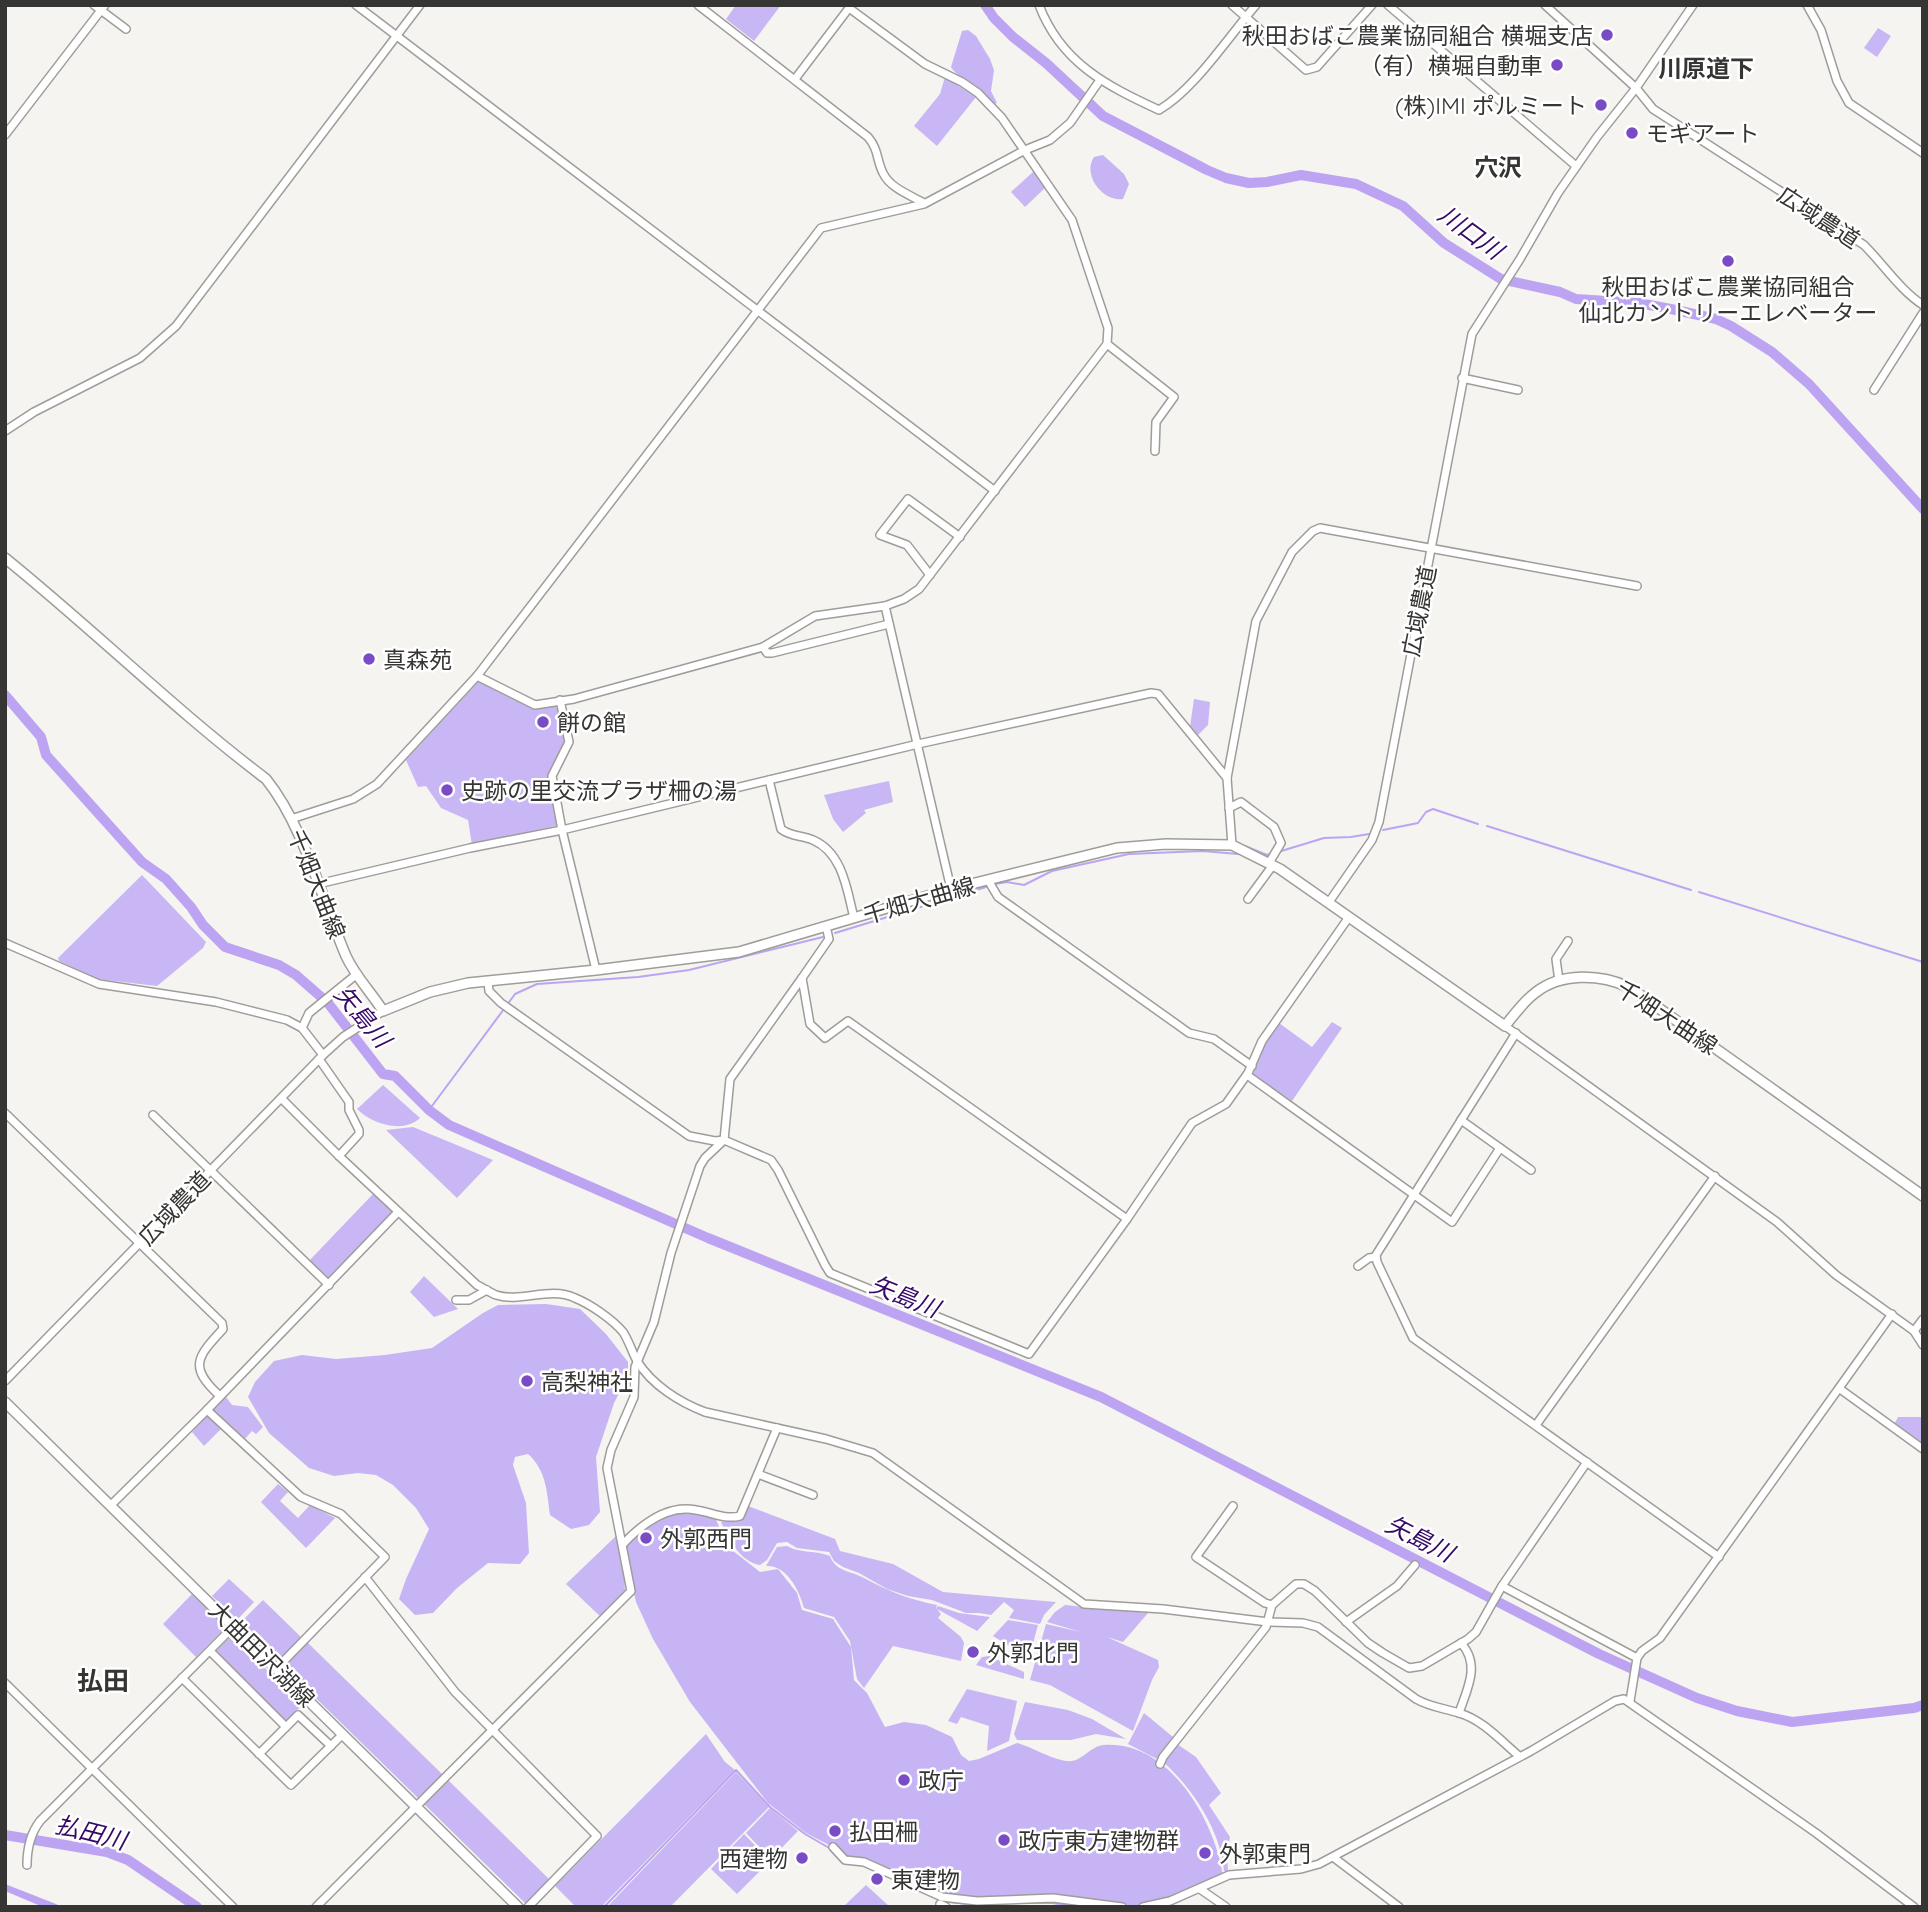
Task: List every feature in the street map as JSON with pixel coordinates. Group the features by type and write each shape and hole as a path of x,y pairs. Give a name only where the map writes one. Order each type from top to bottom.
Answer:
{"main road":[{"name":"千畑大曲線","path":"5,558 73,614 181,711 266,779 291,819 347,959 383,1010 452,986 739,951 951,889 1117,848 1166,844 1232,845 1272,862 1505,1026 1534,994 1559,981 1599,978 1629,988 1923,1196"},
{"name":"大曲田沢湖線","path":"5,1402 518,1907"}],"street":[{"path":"356,5 995,491"},
{"path":"5,431 34,412 140,358 176,326 420,5"},
{"path":"698,5 869,137 876,146 884,174 891,183 924,204"},
{"path":"1039,5 1052,33 1072,57 1100,80 1159,110 1170,104 1193,80 1256,5"},
{"path":"1232,5 1306,70 1317,67 1372,5"},
{"path":"1388,5 1576,166 1636,88 1693,5"},
{"name":"広域農道","path":"1545,5 1636,88 1653,109 1864,246 1887,267 1901,286 1923,305"},
{"path":"1807,5 1821,30 1837,81 1849,103 1923,153"},
{"path":"5,135 100,7 126,29"},
{"path":"477,676 535,705 574,699 763,647 815,616 885,606 904,599 919,589 1107,344 1108,328 1072,220 1002,118 978,93 925,64 849,8 795,79"},
{"path":"291,819 353,799 377,784 477,676 821,228 924,204 1025,150 1050,140 1075,116 1100,80"},
{"name":"広域農道","path":"1329,902 1373,840 1379,822 1472,334 1576,166"},
{"path":"1874,390 1923,313"},
{"path":"1107,344 1174,397 1156,422 1155,450"},
{"path":"1462,378 1518,390"},
{"path":"930,575 907,545 880,535 908,499 960,537"},
{"path":"1232,845 1227,778 1256,621 1292,552 1313,531 1320,528 1637,586"},
{"path":"885,606 951,889"},
{"path":"763,647 767,653 772,653 889,624"},
{"path":"318,884 470,848 562,830 918,744 1139,696 1158,694 1227,778"},
{"path":"560,701 569,743 552,776 562,830 596,970"},
{"path":"769,780 779,826 789,835 817,842 839,865 854,918"},
{"path":"1229,808 1241,802 1274,827 1280,836 1272,862 1248,899"},
{"path":"988,880 998,897 1189,1034 1214,1039 1252,1066"},
{"path":"488,981 489,991 501,1003 689,1136 724,1140 774,1163 830,1273 1029,1354 1127,1219 1192,1123 1226,1104 1247,1075 1262,1041 1349,917"},
{"path":"316,1907 631,1591 607,1468 611,1450 634,1397 635,1367 654,1322 671,1252 680,1233 702,1162 724,1140 730,1079 829,939 826,926"},
{"path":"1559,981 1556,959 1568,941"},
{"path":"5,943 99,984 216,1002 286,1020 302,1028 348,1102 349,1111 359,1130 359,1134 339,1156"},
{"path":"302,1028 309,1013 356,974"},
{"path":"802,978 810,1024 825,1038 848,1021 1127,1219"},
{"name":"広域農道","path":"5,1381 321,1057 357,1026 383,1010"},
{"path":"1505,1026 1777,1222 1836,1275 1914,1331 1923,1345"},
{"path":"1376,1257 1516,1033"},
{"path":"1247,1075 1452,1222 1500,1148"},
{"path":"282,1099 398,1212 477,1284 505,1296 552,1292 576,1298 610,1320 622,1332 638,1362 658,1385 690,1406 873,1453 1084,1604 1163,1609 1268,1622 1303,1623 1318,1627 1416,1699 1481,1723 1519,1756"},
{"path":"5,1112 222,1323 223,1329 202,1350 200,1356 204,1381 220,1396"},
{"path":"153,1115 329,1285"},
{"path":"1461,1120 1531,1170"},
{"path":"1536,1425 1715,1176"},
{"path":"111,1505 207,1410 398,1212"},
{"path":"1376,1257 1413,1338 1719,1557"},
{"path":"1358,1266 1369,1258 1376,1257"},
{"path":"456,1300 469,1300 487,1290"},
{"path":"1630,1702 1636,1659 1660,1638 1892,1314"},
{"path":"1914,1331 1923,1319"},
{"path":"1839,1389 1923,1449"},
{"path":"207,1410 301,1497 341,1514 386,1557 276,1669"},
{"path":"623,1544 633,1534 670,1510 694,1509 723,1517 740,1516 777,1428"},
{"path":"1160,1764 1268,1622 1272,1605 1296,1584 1304,1584 1368,1643 1409,1668 1422,1666 1461,1643 1476,1632 1502,1586 1587,1462"},
{"path":"758,1474 813,1495"},
{"path":"1233,1506 1196,1557 1272,1605"},
{"path":"1346,1622 1397,1586 1415,1565"},
{"path":"365,1577 455,1692 597,1836 528,1907"},
{"path":"1502,1586 1636,1659"},
{"path":"27,1865 33,1830 234,1626"},
{"path":"1459,1713 1473,1668 1466,1648 1461,1643"},
{"path":"210,1651 286,1727"},
{"path":"183,1678 291,1786 343,1734"},
{"path":"5,1683 233,1907"},
{"path":"1143,1907 1170,1901 1230,1875 1301,1869 1333,1857 1560,1735 1615,1701 1624,1699 1816,1833 1914,1907"},
{"path":"259,1754 298,1715 331,1746"},
{"path":"833,1847 845,1860 864,1862 942,1897 977,1901 1053,1898 1122,1907"},
{"path":"1333,1857 1399,1907"},
{"path":"1200,1889 1226,1907"}],"shaded area":[{"path":"736,5 781,5 754,41 726,19"},
{"path":"1878,28 1891,36 1877,57 1864,48"},
{"path":"968,30 976,36 990,59 994,70 991,91 997,103 994,104 951,67 962,31"},
{"path":"945,77 976,97 937,146 914,126 940,94"},
{"path":"1103,155 1124,174 1129,184 1123,199 1115,199 1101,192 1092,179 1091,164 1094,157"},
{"path":"1034,171 1045,188 1025,207 1011,192"},
{"path":"481,679 534,707 556,705 565,741 548,776 559,825 472,845 468,820 441,808 426,786 418,787 406,760"},
{"path":"1194,699 1210,702 1208,725 1197,736 1190,727"},
{"path":"889,781 893,802 864,810 866,813 843,832 833,819 824,795"},
{"path":"142,875 206,942 203,948 157,986 97,979 59,961 58,958"},
{"path":"1332,1022 1342,1028 1292,1101 1253,1074 1264,1044 1279,1023 1312,1047"},
{"path":"383,1085 420,1118 405,1125 388,1125 371,1119 357,1109"},
{"path":"413,1127 493,1160 457,1198 386,1130"},
{"path":"373,1194 394,1213 328,1282 308,1262"},
{"path":"424,1276 458,1309 434,1317 410,1292"},
{"path":"546,1304 580,1309 606,1334 628,1362 628,1376 614,1403 596,1457 600,1512 589,1525 571,1529 550,1515 545,1482 534,1460 528,1454 515,1457 513,1465 526,1503 529,1553 520,1564 488,1563 457,1588 433,1613 415,1615 399,1599 429,1529 416,1508 393,1485 376,1475 358,1473 334,1476 309,1468 269,1433 248,1397 255,1382 274,1361 302,1355 336,1359 432,1348 498,1305"},
{"path":"226,1397 232,1405 248,1407 263,1427 256,1434 252,1431 244,1440 212,1411"},
{"path":"208,1415 222,1428 204,1446 192,1432"},
{"path":"1898,1417 1923,1417 1923,1443 1895,1423"},
{"path":"278,1484 288,1492 280,1501 298,1518 310,1505 335,1518 306,1548 261,1502"},
{"path":"748,1506 835,1539 840,1551 893,1564 943,1592 1056,1602 1040,1624 1009,1618 1014,1610 1004,1602 991,1615 966,1613 932,1600 887,1589 843,1567 834,1561 829,1552 797,1548 787,1542 777,1543 767,1560 760,1565 753,1563 736,1548 721,1522 738,1519"},
{"path":"670,1510 714,1515 728,1547 760,1572 778,1569 797,1593 802,1610 833,1619 851,1647 854,1680 867,1693 885,1727 904,1722 926,1725 952,1737 961,1755 969,1761 1017,1743 1067,1761 1077,1759 1104,1745 1128,1747 1149,1756 1169,1770 1200,1810 1219,1856 1223,1877 1187,1895 1143,1907 1122,1907 1053,1898 942,1897 864,1862 845,1860 833,1847 806,1833 768,1803 690,1702 653,1639 636,1602 623,1544"},
{"path":"616,1536 624,1570 625,1592 601,1617 566,1584"},
{"path":"787,1546 830,1556 835,1565 843,1570 898,1594 937,1605 936,1609 938,1606 959,1613 990,1617 977,1631 937,1609 941,1614 938,1618 961,1637 964,1643 961,1661 893,1646 864,1688 857,1679 850,1641 834,1617 804,1608 799,1594 786,1574 766,1566 777,1547"},
{"path":"229,1579 254,1602 237,1620 212,1596"},
{"path":"192,1594 226,1627 196,1657 163,1624"},
{"path":"263,1600 302,1638 279,1661 240,1623"},
{"path":"1065,1605 1148,1613 1123,1642 1107,1637 1158,1660 1159,1667 1133,1731 1050,1685 1030,1680 1046,1624 1081,1632 1047,1622"},
{"path":"1008,1620 1038,1625 1029,1658 993,1636"},
{"path":"232,1635 302,1705 285,1723 215,1652"},
{"path":"307,1642 443,1775 419,1799 284,1667"},
{"path":"989,1656 1024,1672 1024,1679 976,1665 982,1657"},
{"path":"967,1689 1017,1701 1009,1741 987,1751 989,1726 961,1717 957,1724 948,1721"},
{"path":"1025,1702 1068,1710 1092,1719 1126,1739 1096,1734 1071,1740 1017,1740 1014,1734"},
{"path":"1144,1713 1173,1737 1157,1759 1128,1744"},
{"path":"706,1734 725,1762 735,1770 601,1907 576,1907 555,1886"},
{"path":"1177,1744 1196,1757 1221,1793 1209,1805 1230,1837 1228,1871 1224,1871 1217,1841 1204,1812 1185,1785 1163,1762"},
{"path":"736,1772 769,1807 670,1907 607,1907"},
{"path":"448,1780 550,1880 526,1904 424,1804"},
{"path":"770,1808 798,1831 771,1859 746,1833"},
{"path":"744,1834 770,1861 737,1894 711,1869"},
{"path":"5,1884 61,1907 43,1907 5,1891"},
{"path":"866,1885 890,1907 843,1907"}],"waterway":[{"name":"川口川","path":"985,5 1013,37 1046,63 1103,116 1207,170 1249,183 1301,175 1356,184 1403,206 1444,243 1501,279 1560,292 1576,299 1639,303 1676,310 1716,319 1731,326 1772,352 1809,384 1923,509"},
{"name":"矢島川","path":"5,695 41,737 46,755 142,862 166,879 203,925 225,947 279,965 296,975 328,1003 383,1074 395,1076 429,1110 449,1125 708,1238 1101,1397 1599,1654 1697,1698 1737,1711 1792,1722 1923,1705"},
{"path":"1383,830 1418,823 1426,812 1433,809 1478,824"},
{"path":"1487,826 1691,890"},
{"path":"1278,852 1324,838 1369,834"},
{"path":"1245,846 1267,855 1272,853"},
{"path":"995,884 1007,882 1024,885 1052,871 1129,854 1203,851 1238,854"},
{"path":"835,933 986,887"},
{"path":"1699,892 1923,962"},
{"path":"507,1005 515,994 537,984 638,977 689,970 823,937"},
{"path":"429,1110 504,1009"},
{"path":"604,1907 736,1770 770,1807 805,1834 831,1849"},
{"name":"払田川","path":"5,1835 107,1852 128,1860 197,1907"},
{"path":"942,1901 975,1905 996,1904"},
{"path":"1012,1903 1052,1903 1080,1907"}],"place":[{"name":"秋田おばこ農業協同組合 横堀支店","path":"1607,35"},
{"name":"（有）横堀自動車","path":"1557,65"},
{"name":"(株)IMI ポルミート","path":"1601,105"},
{"name":"モギアート","path":"1632,133"},
{"name":"秋田おばこ農業協同組合 仙北カントリーエレベーター","path":"1728,261"},
{"name":"真森苑","path":"369,659"},
{"name":"餅の館","path":"543,722"},
{"name":"史跡の里交流プラザ柵の湯","path":"447,790"},
{"name":"高梨神社","path":"527,1381"},
{"name":"外郭西門","path":"646,1538"},
{"name":"外郭北門","path":"973,1652"},
{"name":"政庁","path":"904,1780"},
{"name":"払田柵","path":"835,1831"},
{"name":"政庁東方建物群","path":"1004,1840"},
{"name":"外郭東門","path":"1205,1853"},
{"name":"西建物","path":"802,1858"},
{"name":"東建物","path":"877,1879"}],"district":[{"name":"川原道下","path":"1706,68"},
{"name":"穴沢","path":"1498,167"},
{"name":"払田","path":"103,1680"}]}
